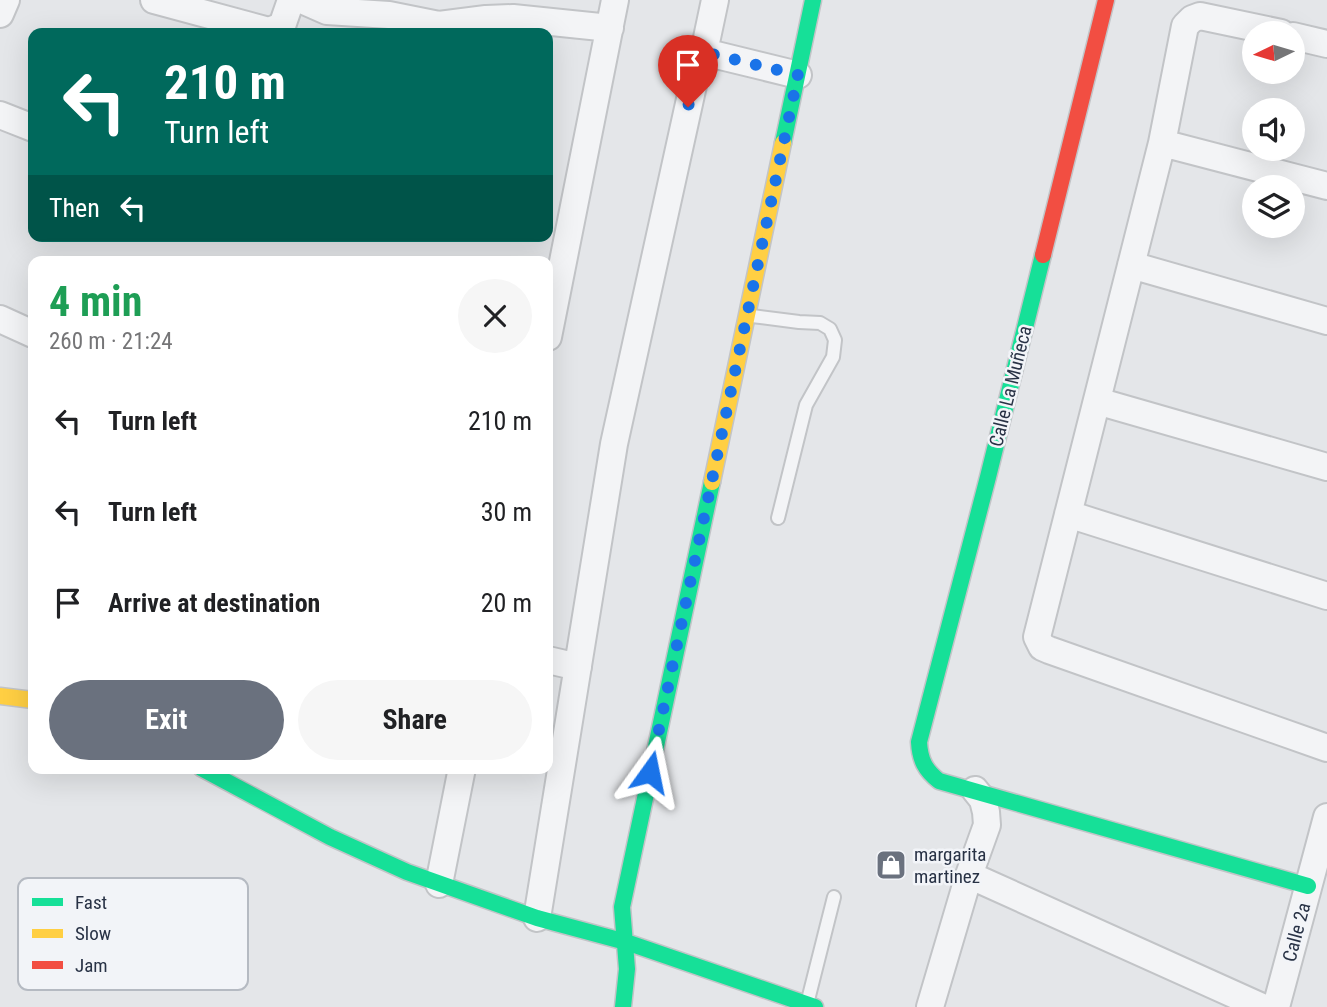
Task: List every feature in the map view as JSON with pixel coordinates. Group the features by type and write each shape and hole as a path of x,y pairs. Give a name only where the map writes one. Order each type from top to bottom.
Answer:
{"street":[{"path":"0,15 6,0"},
{"path":"154,0 253,28"},
{"path":"277,28 282,26 291,0"},
{"path":"302,0 327,12 388,15 439,25 487,9 532,20 610,28"},
{"path":"553,312 615,0"},
{"path":"537,918 614,444 694,81 704,52 715,0"},
{"path":"623,1007 627,987 622,907 813,0"},
{"name":"Calle La Muñeca","path":"975,790 940,781 926,770 920,756 919,742 988,477 1106,0"},
{"path":"1242,24 1200,16 1185,26 1162,143 1037,637 1042,647 1327,748"},
{"path":"1306,39 1327,44"},
{"path":"704,52 798,75"},
{"path":"0,115 28,126"},
{"path":"1162,143 1327,186"},
{"path":"1131,265 1327,321"},
{"path":"0,319 28,332"},
{"path":"1097,401 1327,467"},
{"path":"1068,514 1327,596"},
{"path":"553,661 578,667"},
{"path":"0,696 28,699"},
{"path":"212,774 407,872 537,918 626,942 811,1005"},
{"path":"439,884 461,774"},
{"path":"930,1007 969,875 987,825 983,800 975,790"},
{"path":"975,790 1308,886"},
{"name":"Calle 2a","path":"1276,1007 1327,817"},
{"path":"969,875 1262,1007"}],"lane":[{"path":"748,315 820,323 830,328 835,340 833,357 806,405 778,518"},
{"path":"811,1005 834,897"}],"traffic: fast":[{"path":"783,143 813,0"},
{"path":"1043,255 919,742 922,759 930,773 939,781 1308,886"},
{"path":"623,1007 627,969 622,907 712,482"},
{"path":"212,774 330,837 407,872 537,918 626,942 815,1007"}],"traffic: slow":[{"path":"712,482 783,143"},
{"path":"0,696 28,699"}],"traffic: jam":[{"path":"1043,255 1106,0"}],"place":[{"name":"margarita martinez","path":"891,865"}],"route":[{"path":"650,772 798,75 704,52 688,107"}]}
